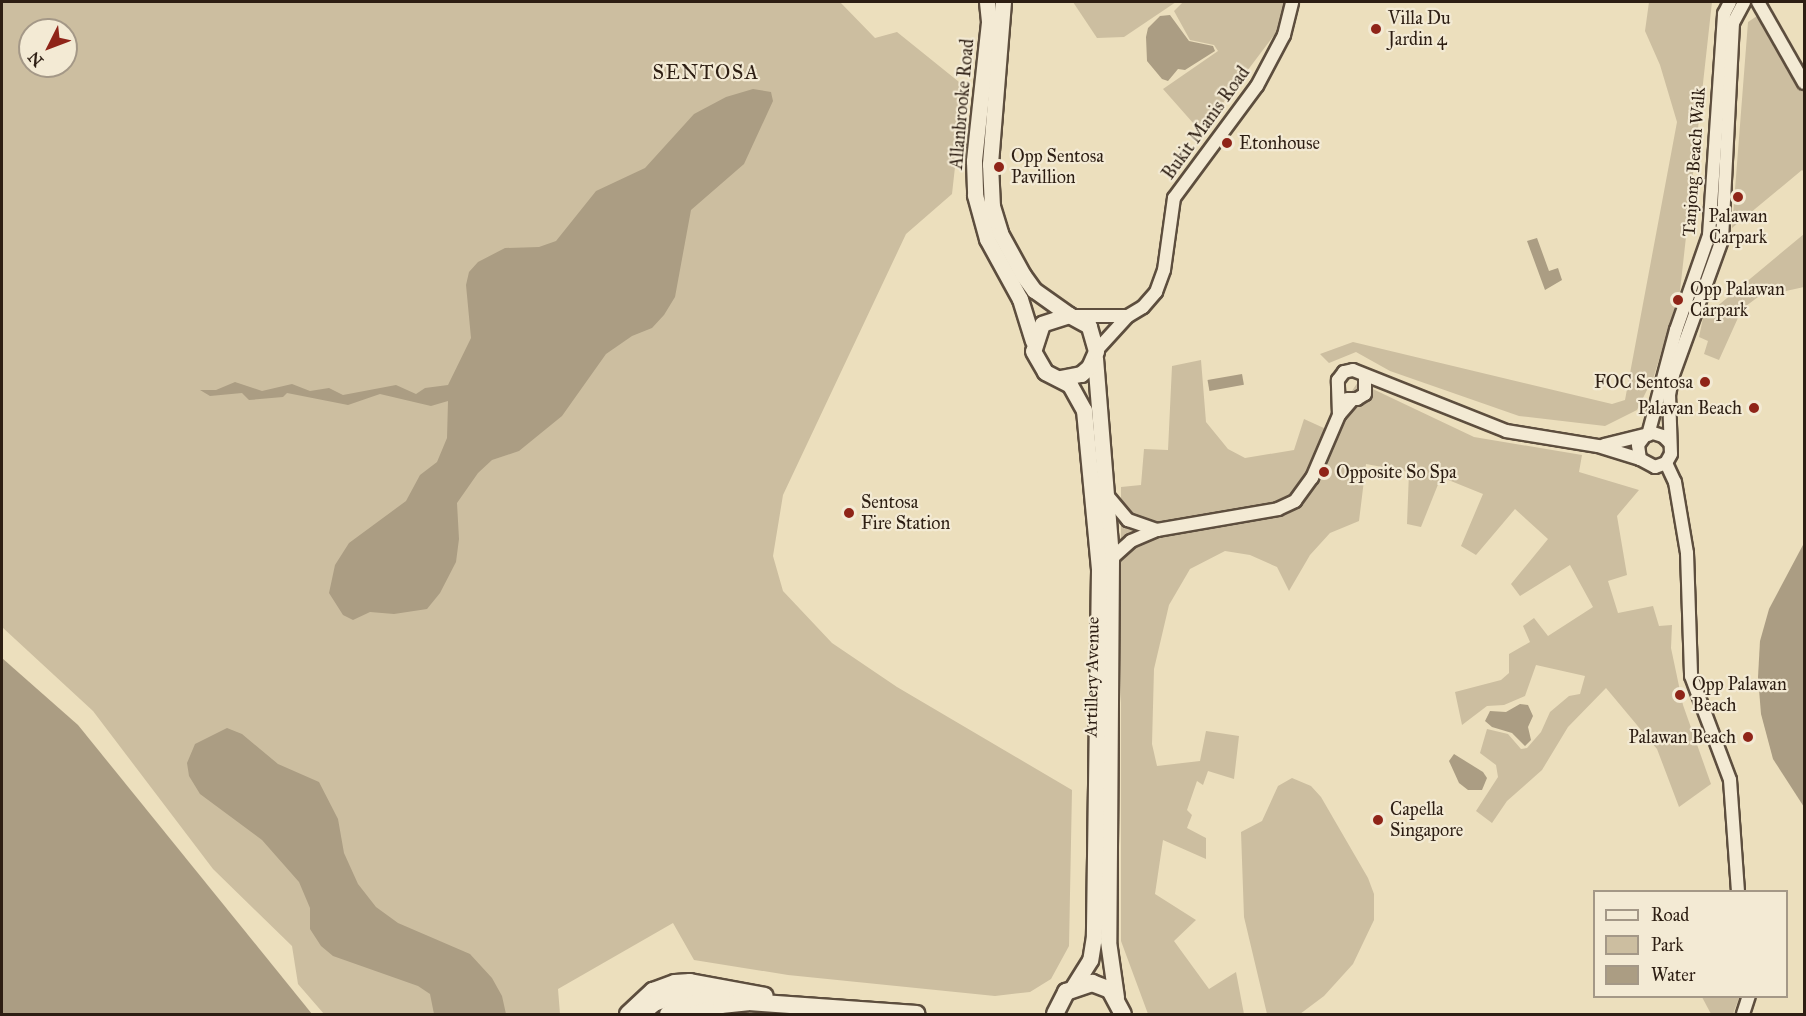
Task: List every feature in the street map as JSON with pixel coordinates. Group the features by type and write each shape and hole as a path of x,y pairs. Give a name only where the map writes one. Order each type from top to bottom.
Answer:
{"main road":[{"path":"628,1014 660,987 682,982 708,985 791,1004"},
{"path":"641,1014 670,1010 708,985"},
{"path":"1039,1014 1056,1011 1074,986 1101,986 1116,997 1123,1014"},
{"path":"653,1014 706,998 724,997 748,1002 917,1014"},
{"path":"696,1014 722,1005 748,1002"},
{"path":"714,1014 748,1002"}],"street":[{"name":"Allanbrooke Road","path":"987,2 989,22 974,161 975,195 987,239 1020,299 1033,341"},
{"name":"Allanbrooke Road","path":"1003,2 990,164 992,206 1000,233 1023,275 1034,290 1072,316"},
{"name":"Bukit Manis Road","path":"1128,316 1143,307 1156,292 1164,270 1174,198 1257,86 1284,35 1292,2"},
{"name":"Tanjong Beach Walk","path":"1646,436 1709,235 1724,14 1730,2"},
{"name":"Tanjong Beach Walk","path":"1670,443 1669,394 1722,240 1733,23 1744,2"},
{"path":"1758,2 1804,83"},
{"path":"1680,322 1697,308"},
{"path":"1033,341 1042,324 1072,316 1128,316"},
{"name":"Artillery Avenue","path":"1072,316 1094,334 1107,495 1111,559 1108,941 1116,997"},
{"path":"1060,378 1081,374 1128,316"},
{"name":"Artillery Avenue","path":"1033,341 1040,366 1060,378 1078,396 1088,425 1099,570 1094,936 1090,960 1074,986"},
{"path":"1339,415 1340,394 1337,385 1344,372 1353,370 1392,389 1506,430 1598,446 1640,459 1655,467 1666,463 1671,454 1670,443 1658,434 1598,446"},
{"path":"1365,377 1365,394"},
{"path":"1111,559 1131,541 1157,530 1278,508 1295,501 1312,478 1339,415 1352,400 1365,394 1392,389"},
{"path":"1340,394 1352,400"},
{"path":"1640,459 1638,445 1646,436"},
{"path":"1666,463 1675,482 1687,553 1690,676 1730,780 1738,890"},
{"path":"1107,495 1128,520 1157,530"},
{"path":"1743,1014 1748,998"}],"green space":[{"path":"2,2 840,2 875,38 897,32 964,86 952,194 906,234 783,495 773,556 783,591 832,643 897,687 1072,790 1069,946 1051,979 1030,992 995,996 788,975 694,960 673,923 558,989 560,1014 324,1014 298,984 292,946 213,869 93,711 2,627"},
{"path":"1073,2 1176,2 1124,37 1097,38"},
{"path":"1183,2 1284,2 1278,30 1201,132 1163,89 1218,51 1214,45 1190,40 1174,11"},
{"path":"1649,2 1712,2 1680,291 1654,376 1637,410 1605,426 1519,416 1390,371 1356,352 1329,363 1320,354 1353,342 1612,404 1625,400 1677,122 1660,65 1645,31"},
{"path":"1763,12 1773,15 1804,88 1804,172 1802,170 1732,228 1748,22"},
{"path":"1804,234 1804,287 1758,297 1742,309 1719,360 1704,354 1708,341 1699,337 1703,318"},
{"path":"1201,360 1206,422 1228,449 1245,458 1294,450 1304,419 1326,429 1358,382 1474,437 1582,455 1579,472 1639,490 1617,516 1627,575 1608,581 1618,613 1653,606 1659,626 1672,625 1671,648 1683,705 1711,784 1679,807 1657,749 1606,688 1568,727 1542,770 1507,801 1492,823 1476,811 1498,777 1496,765 1480,753 1487,729 1508,734 1521,749 1527,748 1541,732 1550,712 1569,696 1580,694 1585,676 1536,665 1525,696 1504,705 1487,706 1462,725 1455,692 1501,680 1509,673 1509,654 1530,642 1523,626 1534,618 1548,636 1593,607 1570,565 1520,596 1511,584 1548,539 1515,509 1476,555 1461,546 1483,494 1441,477 1421,527 1407,524 1409,472 1366,464 1359,521 1330,533 1310,555 1289,591 1277,567 1250,555 1225,551 1190,569 1169,605 1154,669 1152,744 1157,766 1200,761 1206,731 1239,736 1234,779 1208,771 1203,785 1197,781 1187,810 1192,815 1187,828 1206,838 1206,859 1163,840 1155,894 1196,920 1174,941 1209,989 1236,972 1244,1014 1148,1014 1121,941 1121,487 1141,485 1144,449 1168,450 1172,366"},
{"path":"1292,778 1311,786 1321,797 1368,878 1374,894 1374,920 1353,964 1324,996 1300,1014 1267,1014 1244,917 1241,832 1262,821 1278,786"},
{"path":"1703,998 1739,998 1733,1014 1711,1014"}],"water":[{"path":"1170,15 1189,41 1213,46 1215,51 1185,70 1178,69 1168,81 1162,79 1147,61 1146,37 1148,28 1160,16"},
{"path":"753,89 771,92 773,101 744,164 691,210 675,297 664,315 652,328 632,336 606,354 562,416 519,451 492,460 478,473 457,503 459,539 456,562 440,593 427,609 394,614 370,612 353,620 343,615 329,593 335,565 349,543 406,501 420,475 437,462 447,438 448,401 431,406 380,394 348,405 287,393 283,397 249,400 242,393 210,396 200,390 216,390 235,382 262,391 292,384 310,391 329,388 343,395 396,385 416,394 425,388 448,385 471,338 466,285 469,272 478,262 505,248 539,247 556,241 596,191 645,168 694,114 726,97"},
{"path":"1537,238 1549,271 1558,268 1562,280 1545,290 1527,241"},
{"path":"1242,374 1244,385 1209,391 1208,380"},
{"path":"1804,543 1804,807 1773,759 1761,714 1758,677 1760,641 1769,609"},
{"path":"2,658 78,725 312,1014 2,1014"},
{"path":"1520,704 1528,705 1533,716 1528,727 1531,740 1525,746 1512,733 1492,727 1485,721 1490,711 1506,712"},
{"path":"227,728 242,734 278,764 319,782 338,819 344,853 358,884 376,907 398,923 470,954 492,978 502,996 506,1014 434,1014 430,994 418,986 333,956 321,946 310,929 310,908 299,882 262,840 200,794 189,776 187,763 195,744"},
{"path":"1454,754 1483,772 1487,778 1482,790 1468,790 1459,783 1449,761"}],"place":[{"name":"Villa Du Jardin 4","path":"1376,29"},
{"name":"Etonhouse","path":"1227,143"},
{"name":"Opp Sentosa Pavillion","path":"999,167"},
{"name":"Palawan Carpark","path":"1738,197"},
{"name":"Opp Palawan Carpark","path":"1678,300"},
{"name":"FOC Sentosa","path":"1705,382"},
{"name":"Palavan Beach","path":"1754,408"},
{"name":"Opposite So Spa","path":"1324,472"},
{"name":"Sentosa Fire Station","path":"849,513"},
{"name":"Opp Palawan Beach","path":"1680,695"},
{"name":"Palawan Beach","path":"1748,737"},
{"name":"Capella Singapore","path":"1378,820"}],"district":[{"name":"SENTOSA","path":"706,72"}]}
